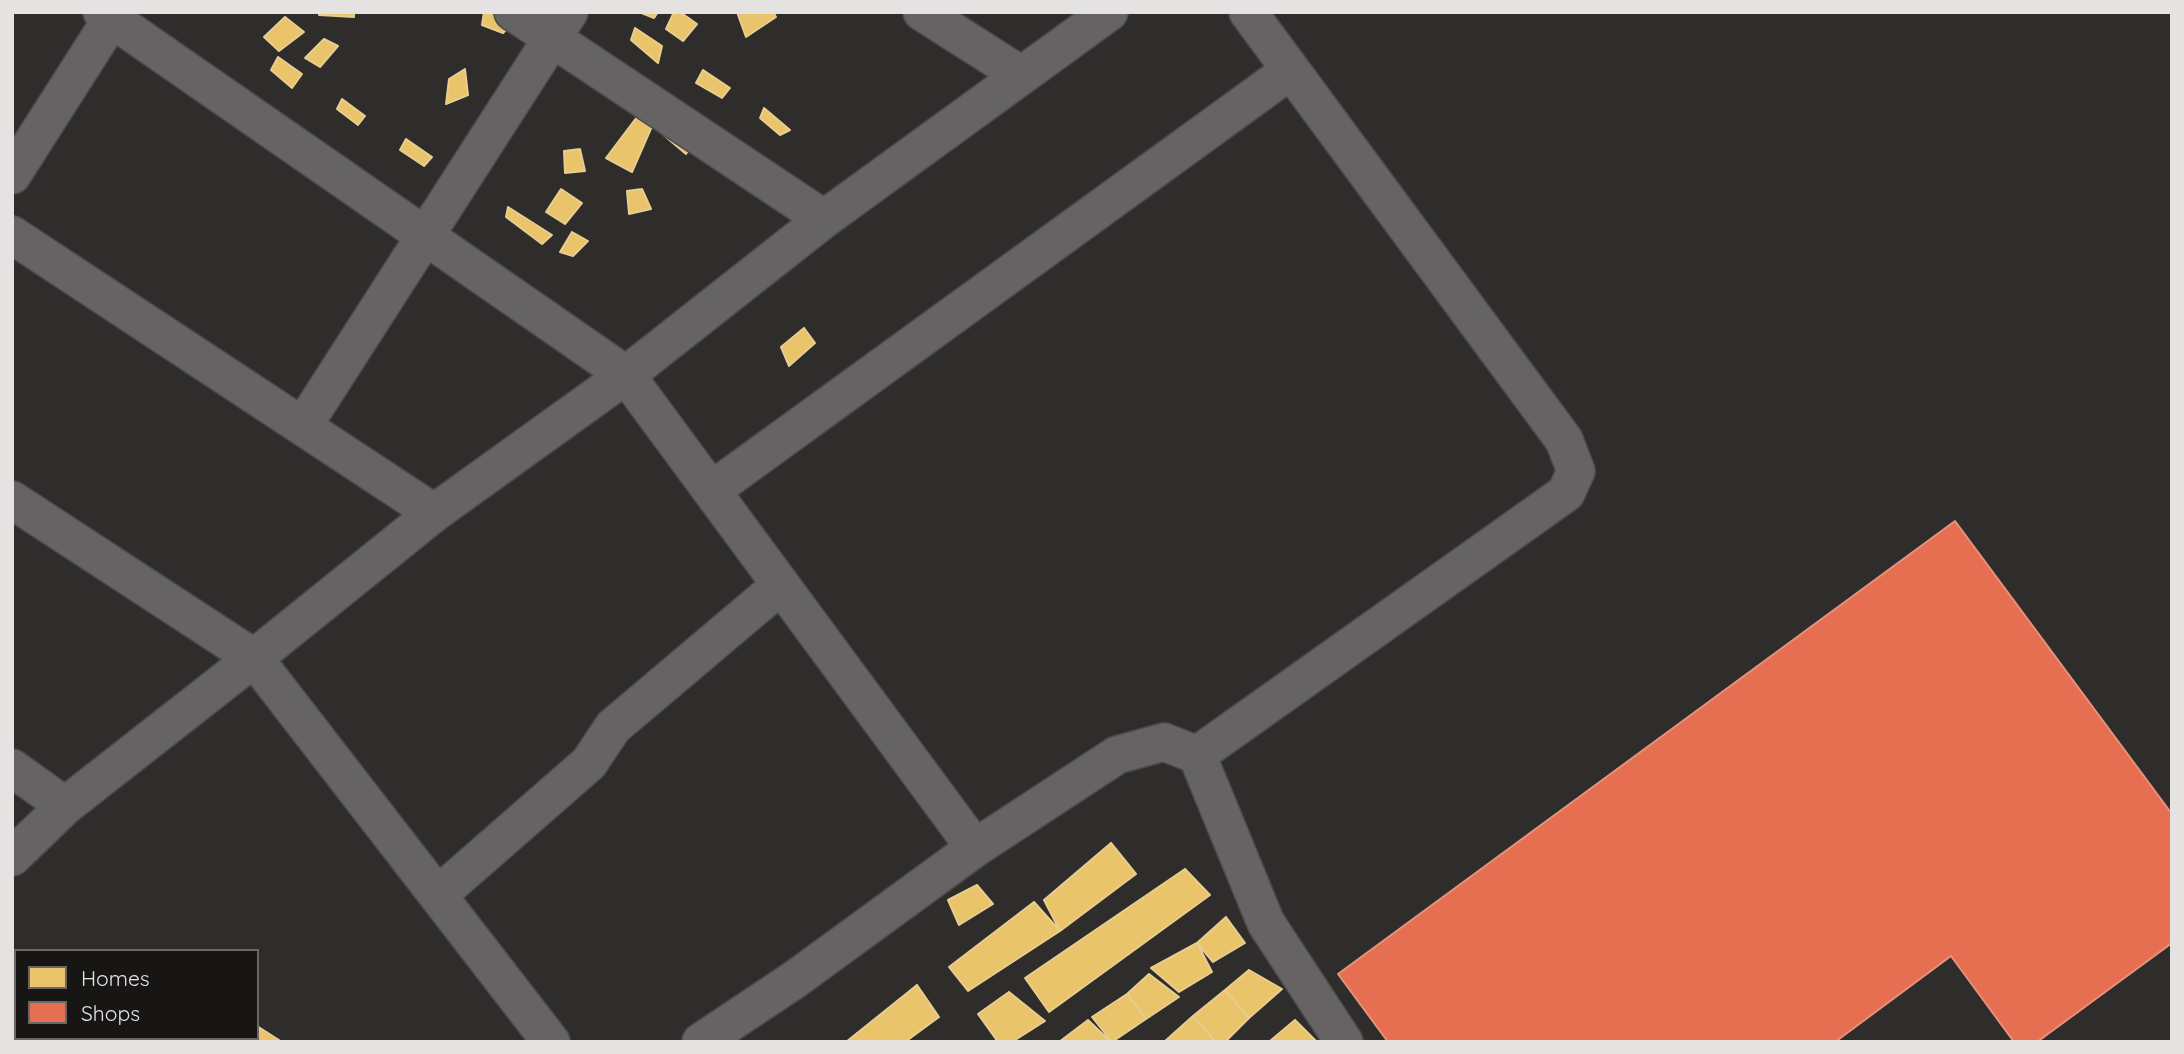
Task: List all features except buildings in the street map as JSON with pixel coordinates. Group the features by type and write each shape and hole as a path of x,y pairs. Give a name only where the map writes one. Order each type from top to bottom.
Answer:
{"street":[{"path":"513,12 560,25 824,219"},
{"path":"922,12 1021,75"},
{"path":"12,857 65,806 434,513 626,375 824,219 1109,12"},
{"path":"1197,755 1566,493 1576,471 1564,440 1248,12"},
{"path":"12,175 109,14 626,375 975,848"},
{"path":"303,426 560,25"},
{"path":"712,490 1291,69"},
{"path":"12,235 434,513"},
{"path":"12,500 254,658 551,1042"},
{"path":"438,895 589,763 613,727 782,585"},
{"path":"701,1042 794,980 975,848 1117,755 1164,741 1197,755 1266,923 1344,1042"},
{"path":"12,768 65,806"}]}
